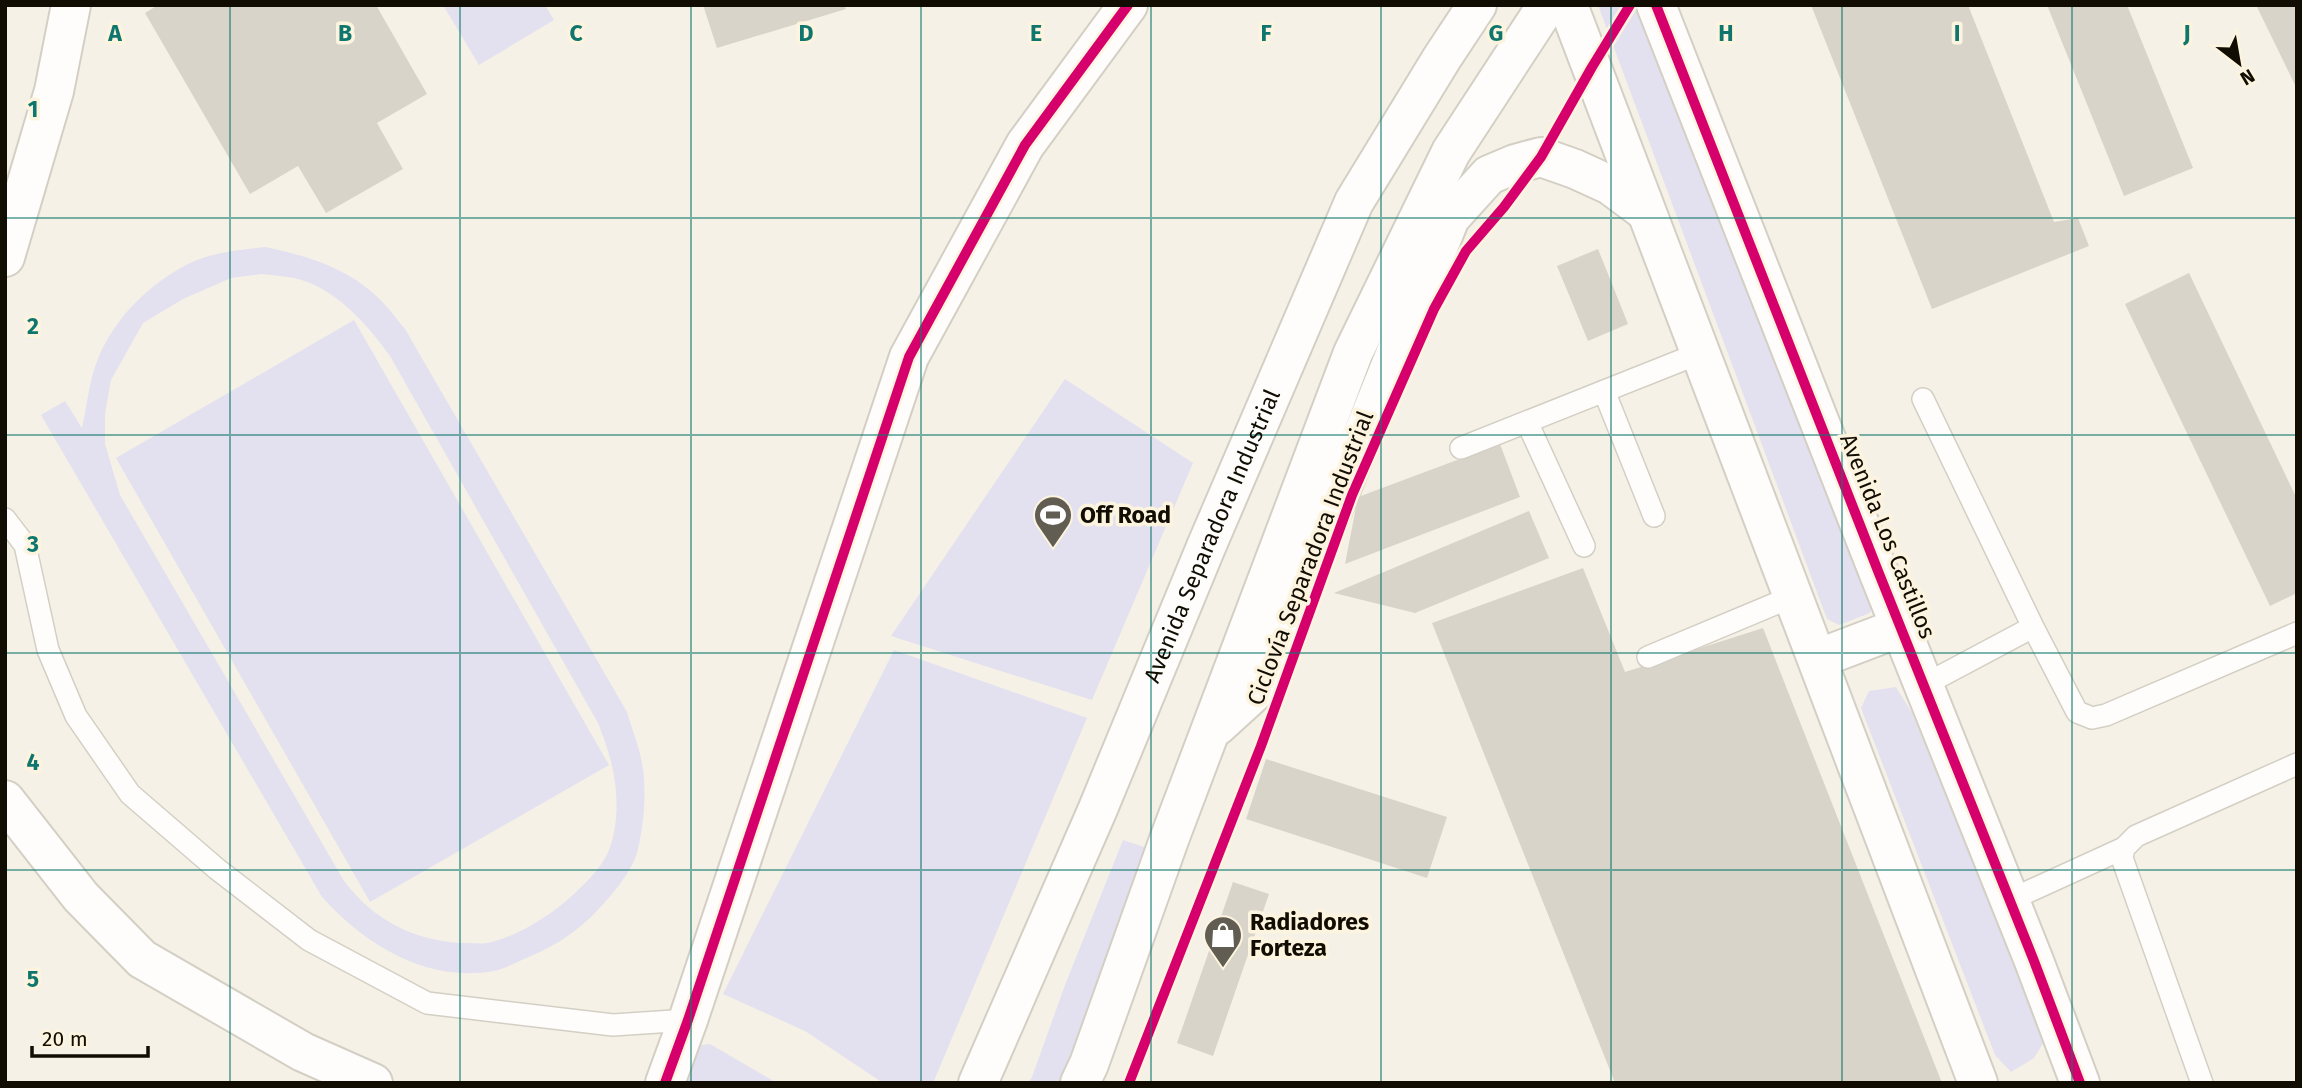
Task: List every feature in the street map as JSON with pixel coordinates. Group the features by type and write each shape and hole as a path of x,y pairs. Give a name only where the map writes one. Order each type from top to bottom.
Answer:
{"street":[{"path":"5,257 54,91 71,5"},
{"path":"665,1083 909,357 1026,145 1128,5"},
{"name":"Avenida Separadora Industrial","path":"978,1083 1097,811 1206,547 1354,202 1441,58 1477,5"},
{"path":"1080,1083 1353,353 1451,152 1547,5"},
{"path":"1568,5 1978,1083"},
{"name":"Avenida Los Castillos","path":"1656,5 2010,900 2071,1081"},
{"path":"1210,732 1262,685 1450,218 1489,175 1515,164 1541,158 1575,169 1609,185 1645,211"},
{"path":"1817,659 1901,627"},
{"path":"5,800 81,897 142,959 303,1052 373,1083"}],"lane":[{"path":"1461,448 1700,353"},
{"path":"1604,391 1654,516"},
{"path":"1923,399 2077,712 2092,718 2106,715 2297,633"},
{"path":"1527,422 1584,546"},
{"path":"5,519 25,545 48,650 76,716 130,794 218,869 309,940 426,1003 613,1025 688,1020"},
{"path":"1648,657 1794,596"},
{"path":"1924,685 2033,627"},
{"path":"2010,900 2124,848 2136,836 2297,764"},
{"path":"2124,848 2122,858 2202,1083"}],"shaded area":[{"path":"443,5 545,5 554,20 479,65"},
{"path":"1598,5 1639,5 1874,597 1870,613 1839,625 1827,619"},
{"path":"265,247 308,258 349,276 377,297 405,329 627,712 644,774 644,808 634,861 617,887 583,924 551,946 502,969 469,973 421,966 378,945 322,897 41,415 65,401 82,428 90,384 105,344 135,303 161,280 199,259","holes":["261,274 294,278 323,289 349,308 390,356 598,723 612,765 616,793 616,822 611,846 598,868 575,893 535,923 500,940 488,943 449,942 414,934 383,918 344,881 120,495 105,444 105,414 111,380 143,323 183,299 231,278"]},
{"path":"354,320 609,765 370,902 116,458"},
{"name":"Off Road","path":"1065,379 1193,463 1092,700 891,636"},
{"path":"894,650 1087,718 933,1083 883,1083 805,1031 723,994"},
{"path":"1896,687 1912,713 2045,1040 2034,1058 2011,1072 1995,1055 1861,708 1869,691"},
{"path":"1123,840 1153,850 1059,1083 1028,1083 1032,1077 1065,985"},
{"path":"710,1044 777,1083 682,1083 689,1047"}],"building":[{"path":"158,5 376,5 427,94 377,123 403,169 326,213 298,166 250,194 145,13"},
{"path":"703,5 844,5 846,9 717,48"},
{"path":"1811,5 1968,5 2054,222 2078,218 2089,246 1932,309"},
{"path":"2047,5 2127,5 2193,168 2124,196"},
{"path":"2256,5 2297,5 2297,89"},
{"path":"1598,249 1628,324 1588,341 1557,266"},
{"path":"2189,273 2297,499 2297,593 2270,606 2125,304"},
{"path":"1500,444 1520,497 1345,564 1358,497"},
{"path":"1529,511 1549,558 1415,613 1334,593"},
{"path":"1583,568 1625,672 1763,628 1942,1083 1615,1083 1432,623"},
{"path":"1266,759 1447,817 1427,878 1246,819"},
{"name":"Radiadores Forteza","path":"1233,882 1269,894 1213,1056 1177,1043"}],"cycle path":[{"path":"665,1083 909,357 1025,145 1128,5"},
{"name":"Ciclovía Separadora Industrial","path":"1129,1083 1261,746 1352,495 1434,309 1466,251 1504,207 1541,157 1630,5"},
{"path":"1656,5 2080,1083"}],"place":[{"name":"Off Road","path":"1053,549"},
{"name":"Radiadores Forteza","path":"1223,969"}]}
